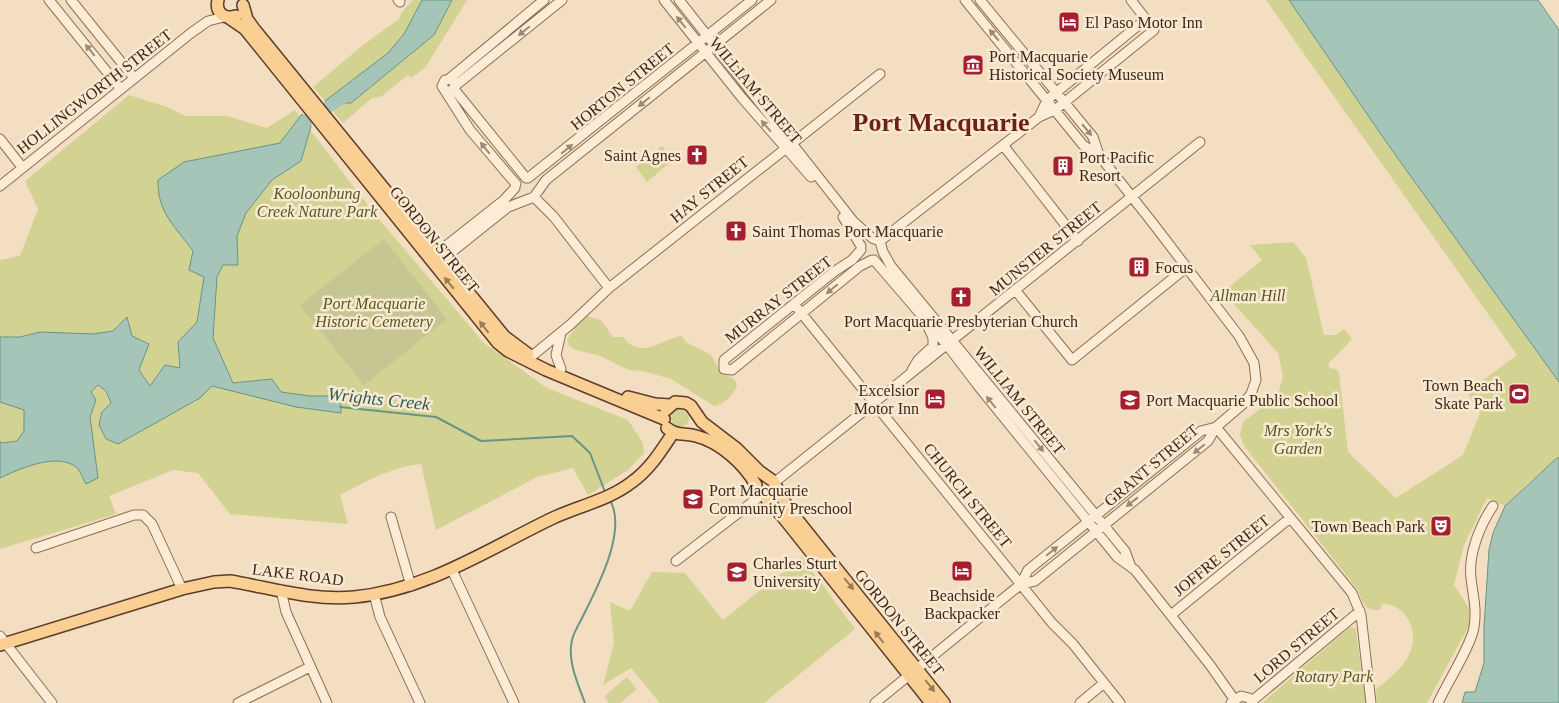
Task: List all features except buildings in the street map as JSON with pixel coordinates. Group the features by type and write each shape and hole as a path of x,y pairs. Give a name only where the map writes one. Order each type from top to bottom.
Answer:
{"main road":[{"name":"GORDON STREET","path":"217,2 227,17 244,29 325,121 436,259 504,336 523,352 635,401 670,404"},
{"name":"GORDON STREET","path":"244,2 251,25 312,106"},
{"path":"227,17 239,14 244,2"},
{"name":"GORDON STREET","path":"436,259 489,333 508,351 546,370 664,419"},
{"path":"681,402 686,403 695,411 696,422 694,427 678,433 668,429 664,419 664,414 670,404 681,402"},
{"name":"GORDON STREET","path":"695,411 702,422 736,448 773,484 788,508 913,672 932,703"},
{"name":"GORDON STREET","path":"678,433 702,438 722,448 749,474 760,494 782,516 913,672 944,703"},
{"name":"LAKE ROAD","path":"2,641 182,589 214,582 230,581 329,598 374,594 411,586 452,570 528,530 619,491 632,483 649,467 678,433"},
{"path":"761,479 773,484 774,497 760,494 761,479"}],"street":[{"path":"49,0 120,88"},
{"path":"71,0 134,78"},
{"path":"451,86 544,0"},
{"path":"451,86 562,0"},
{"name":"WILLIAM STREET","path":"664,0 726,78 789,145 853,221 876,240 891,266 950,343 1092,519 1096,532 1117,557 1131,567 1171,615 1232,701"},
{"name":"WILLIAM STREET","path":"679,0 736,70 848,224 861,248 863,256 873,260 924,318 950,343"},
{"name":"HORTON STREET","path":"516,186 752,0"},
{"name":"HORTON STREET","path":"436,259 508,207 533,196 546,180 772,0"},
{"path":"861,248 865,240 876,240 1003,146 1039,116 1055,110 1154,30 1130,0"},
{"path":"974,1 1093,137 1098,155"},
{"path":"974,1 1047,100 1083,145 1098,155 1132,197 1247,348 1256,371 1254,387 1247,400 1216,427 1347,586 1360,611 1371,703"},
{"name":"HOLLINGWORTH STREET","path":"208,21 217,2"},
{"path":"733,15 731,19 733,23 740,25"},
{"name":"HOLLINGWORTH STREET","path":"0,186 120,88 208,21 227,17"},
{"path":"1039,116 1047,100 1146,19"},
{"path":"675,62 682,64 682,72"},
{"path":"726,78 727,70 732,68 736,70"},
{"name":"HAY STREET","path":"532,356 561,333 609,288 880,74"},
{"path":"451,86 527,178 535,182 533,196"},
{"path":"451,86 470,130 516,186 518,197 533,196 554,217 609,288"},
{"path":"0,139 22,168"},
{"name":"MUNSTER STREET","path":"773,484 1200,142"},
{"path":"1003,146 1078,241"},
{"path":"436,259 498,205 516,186"},
{"name":"MURRAY STREET","path":"861,248 852,260 724,360 724,369 732,370 860,266 873,260"},
{"path":"873,260 883,252"},
{"path":"1016,291 1072,360 1187,267"},
{"name":"CHURCH STREET","path":"794,304 1052,624 1073,644 1120,703"},
{"name":"MUNSTER STREET","path":"908,376 918,360 933,346 934,338 924,318"},
{"path":"560,369 556,355 561,333"},
{"name":"GRANT STREET","path":"875,703 1020,584 1028,570 1201,431 1216,427"},
{"name":"GRANT STREET","path":"1020,584 1036,581 1208,441 1216,427"},
{"path":"676,561 760,494"},
{"path":"1438,703 1474,630 1477,606 1470,577 1470,563 1484,519 1493,506"},
{"path":"36,548 134,515 143,515 152,524 182,589"},
{"path":"391,517 411,586"},
{"name":"JOFFRE STREET","path":"1171,615 1290,518"},
{"name":"WILLIAM STREET","path":"1092,519 1103,525 1125,551 1131,567"},
{"path":"452,570 514,703"},
{"path":"281,590 283,604 326,703"},
{"path":"374,594 380,617 420,703"},
{"name":"LORD STREET","path":"1232,701 1241,696 1252,702 1360,611"},
{"path":"2,641 52,703"},
{"path":"238,703 310,667"},
{"path":"1080,703 1104,683"}],"green space":[{"path":"413,0 422,0 404,34 388,53 325,101 313,87 362,46 399,19 402,12"},
{"path":"452,0 467,0 425,68 411,78 408,75 382,96 371,99 343,123 332,110 341,103 351,103 434,35"},
{"path":"1266,0 1289,0 1389,146 1559,382 1559,458 1528,483 1505,506 1487,498 1464,545 1454,585 1471,611 1471,622 1427,703 1377,703 1376,689 1393,675 1407,659 1411,650 1412,630 1406,615 1390,605 1382,604 1380,610 1365,606 1358,590 1244,446 1240,435 1243,422 1278,395 1283,376 1278,353 1223,292 1262,260 1250,245 1293,242 1306,258 1324,335 1336,335 1344,329 1352,339 1329,363 1329,368 1336,369 1339,373 1348,452 1396,498 1463,455 1480,413 1467,392 1517,355"},
{"name":"Kooloonbung Creek Nature Park","path":"129,95 167,107 185,116 227,116 267,128 295,110 373,212 484,343 547,388 628,420 643,443 644,453 628,470 588,495 573,468 537,477 436,530 421,464 389,471 340,495 348,524 230,514 198,473 173,470 109,496 116,514 0,549 0,260 20,256 38,209 25,181"},
{"path":"662,146 673,160 647,182 636,167"},
{"name":"Port Macquarie Historic Cemetery","path":"384,239 447,319 364,385 300,305"},
{"path":"587,316 601,320 613,337 623,337 630,344 637,347 652,347 682,336 686,342 711,355 721,372 734,379 737,384 734,392 725,401 714,406 671,379 643,371 629,370 600,356 576,350 569,346 567,340 580,320"},
{"path":"680,409 686,412 689,418 686,424 680,427 674,424 671,418 674,412"},
{"path":"802,557 855,629 764,703 660,703 631,668 603,685 614,643 610,602 630,611 652,572 685,573 723,620"},
{"name":"Rotary Park","path":"1350,627 1355,628 1356,631 1366,703 1262,703"},
{"path":"627,677 637,689 620,703 609,703 604,697"}],"shaded area":[{"path":"422,0 452,0 434,35 351,103 341,103 332,110 325,101 388,53 404,34"},
{"path":"1289,0 1538,0 1559,30 1559,382 1389,146"},
{"path":"302,114 311,126 301,161 272,180 246,213 237,236 238,265 223,265 217,277 213,338 233,383 272,379 281,392 310,396 341,396 341,413 296,407 212,386 200,398 118,444 106,439 99,425 102,412 111,403 106,391 98,385 91,392 96,400 90,417 98,478 86,484 76,467 59,461 27,467 0,478 0,442 17,441 24,431 24,410 0,402 0,337 20,337 40,332 93,334 113,331 127,317 132,336 149,344 139,370 150,386 165,365 180,368 178,342 197,322 204,277 189,270 193,251 164,210 158,191 158,180 184,162 280,143"},
{"path":"1559,458 1559,703 1462,703 1465,692 1475,692 1484,663 1484,626 1489,550 1493,533 1505,506"}],"waterway":[{"path":"306,121 344,97"},
{"name":"Wrights Creek","path":"340,407 436,417 481,441 572,436 590,453 605,492"},
{"name":"Wrights Creek","path":"585,703 574,672 571,648 574,633 604,572 609,557 615,526 614,512 610,500"}],"place":[{"name":"El Paso Motor Inn","path":"1069,22"},
{"name":"Port Macquarie Historical Society Museum","path":"973,65"},
{"name":"Saint Agnes","path":"697,155"},
{"name":"Port Pacific Resort","path":"1063,166"},
{"name":"Saint Thomas Port Macquarie","path":"736,231"},
{"name":"Focus","path":"1139,267"},
{"name":"Port Macquarie Presbyterian Church","path":"961,297"},
{"name":"Town Beach Skate Park","path":"1519,394"},
{"name":"Excelsior Motor Inn","path":"935,399"},
{"name":"Port Macquarie Public School","path":"1130,400"},
{"name":"Port Macquarie Community Preschool","path":"693,499"},
{"name":"Town Beach Park","path":"1441,526"},
{"name":"Beachside Backpacker","path":"962,571"},
{"name":"Charles Sturt University","path":"737,572"}],"district":[{"name":"Port Macquarie","path":"941,122"}],"park label":[{"name":"Allman Hill","path":"1248,295"},
{"name":"Mrs York's Garden","path":"1298,439"}]}
